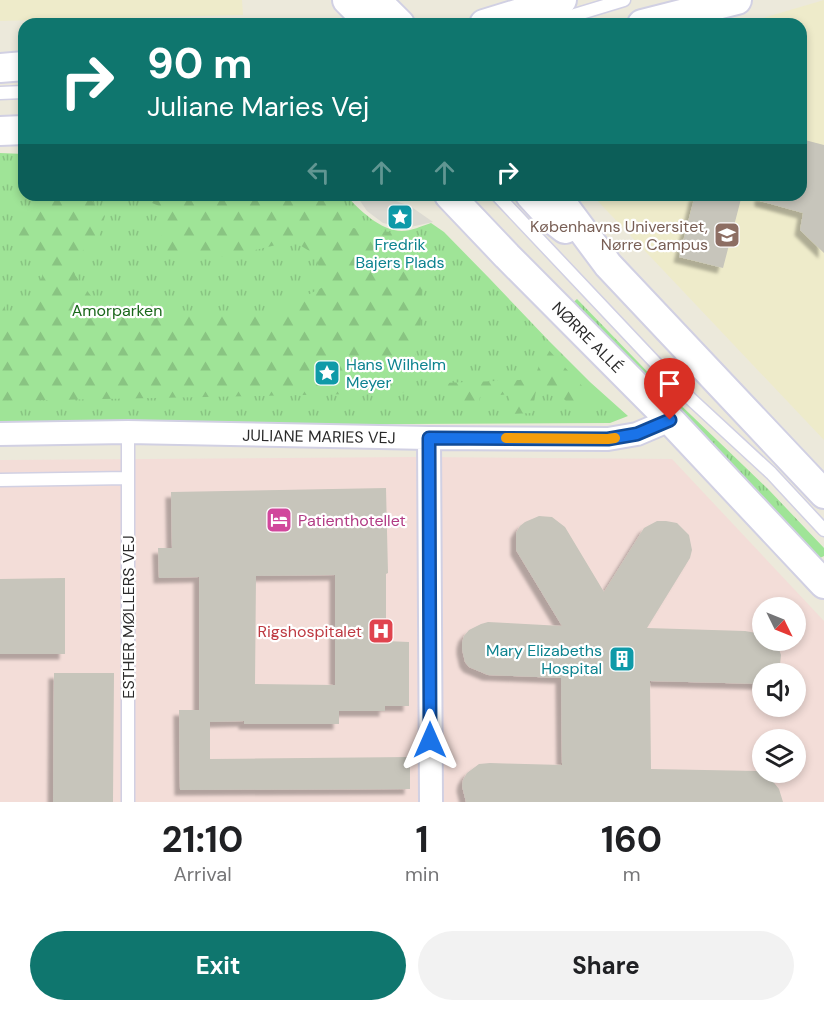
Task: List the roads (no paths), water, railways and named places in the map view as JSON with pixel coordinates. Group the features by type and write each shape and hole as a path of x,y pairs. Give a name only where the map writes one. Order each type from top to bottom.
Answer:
{"street":[{"path":"326,0 338,18"},
{"path":"347,0 365,18"},
{"path":"376,0 394,18"},
{"path":"504,18 562,0"},
{"path":"666,18 737,0"},
{"path":"0,68 18,66"},
{"name":"NØRRE ALLÉ","path":"455,201 670,420 824,584"},
{"path":"536,201 552,219 608,265"},
{"path":"560,201 608,265 824,494"},
{"name":"JULIANE MARIES VEJ","path":"0,434 128,432 608,439 637,434 670,420"},
{"path":"429,438 431,802"}],"lane":[{"path":"565,18 624,0"},
{"path":"0,93 18,92"},
{"path":"503,201 681,390 771,473 824,530"},
{"name":"ESTHER MØLLERS VEJ","path":"128,432 128,802"},
{"path":"0,480 128,478"}],"place":[{"name":"Fredrik Bajers Plads","path":"400,217"},
{"name":"Københavns Universitet, Nørre Campus","path":"727,235"},
{"name":"Hans Wilhelm Meyer","path":"327,373"},
{"name":"Patienthotellet","path":"279,520"},
{"name":"Rigshospitalet","path":"381,631"},
{"name":"Mary Elizabeths Hospital","path":"622,659"}],"park label":[{"name":"Amorparken","path":"117,310"}]}
